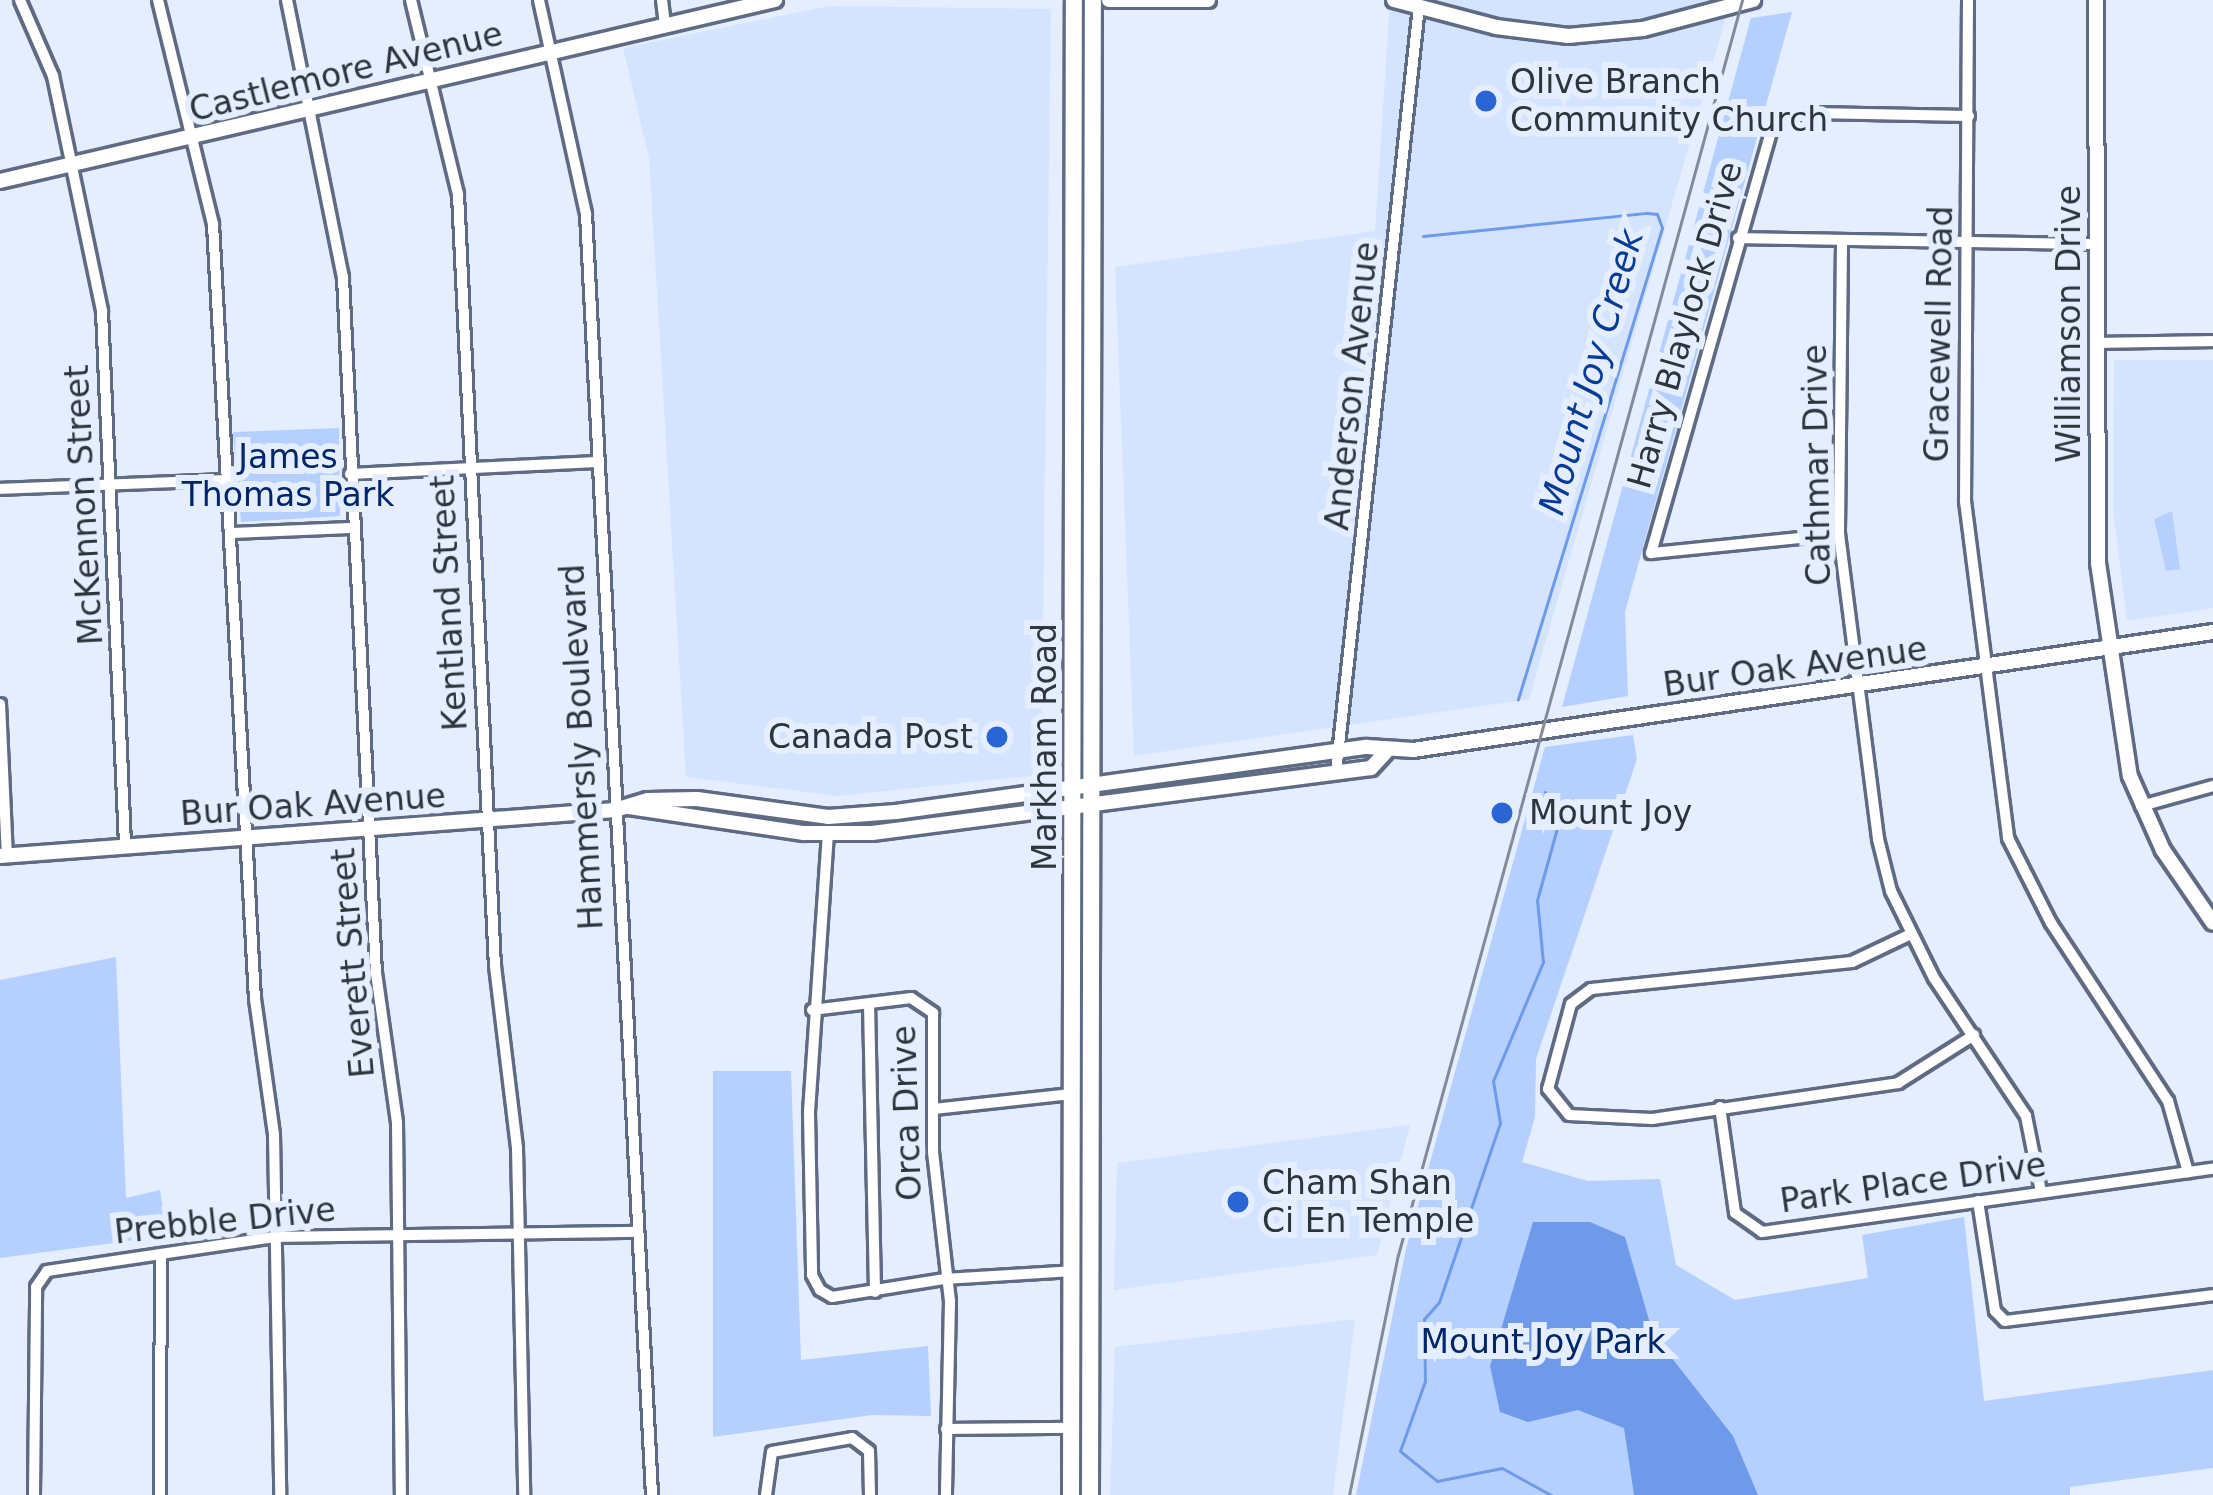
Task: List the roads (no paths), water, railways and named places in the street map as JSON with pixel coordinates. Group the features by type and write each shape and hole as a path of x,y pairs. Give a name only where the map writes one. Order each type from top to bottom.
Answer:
{"main road":[{"name":"Markham Road","path":"1074,0 1076,1094 1090,1495"},
{"name":"Markham Road","path":"1071,1495 1084,1271 1095,794 1093,0"}],"street":[{"name":"McKennon Street","path":"20,0 52,76 102,311 125,845"},
{"path":"158,0 213,224 255,999 274,1135 280,1495"},
{"name":"Everett Street","path":"287,0 344,277 350,527 376,973 397,1123 401,1495"},
{"name":"Kentland Street","path":"411,0 458,194 495,966 512,1078 524,1495"},
{"name":"Hammersly Boulevard","path":"539,0 582,176 622,808 619,952 639,1147 638,1232 652,1495"},
{"path":"662,0 665,26"},
{"name":"Castlemore Avenue","path":"0,182 312,104 775,0"},
{"path":"1109,0 1208,0"},
{"path":"1394,0 1496,28 1580,36 1655,27 1754,0"},
{"name":"Gracewell Road","path":"1968,0 1965,501 2008,838 2051,923 2168,1101 2188,1172"},
{"name":"Williamson Drive","path":"2096,0 2098,563 2140,806"},
{"name":"Anderson Avenue","path":"1336,772 1419,6"},
{"name":"Harry Blaylock Drive","path":"1839,534 1651,553 1766,134 1784,115 1969,116"},
{"path":"1738,238 2096,244"},
{"name":"Cathmar Drive","path":"1842,243 1839,534 1878,839 1911,934 2026,1116 2041,1192"},
{"path":"2097,344 2213,341"},
{"path":"350,474 597,463"},
{"path":"0,489 228,480"},
{"path":"231,533 350,527"},
{"name":"Bur Oak Avenue","path":"622,808 828,833 1338,752 1385,753 2213,632"},
{"path":"0,704 4,856"},
{"name":"Bur Oak Avenue","path":"1095,794 1371,768 1385,753"},
{"path":"2213,786 2140,806 2213,923"},
{"name":"Bur Oak Avenue","path":"4,856 697,799 828,818 1073,797"},
{"path":"828,833 812,1010 812,1275 832,1297 944,1279 1084,1271"},
{"path":"1911,934 1852,962 1609,986 1571,1004 1548,1089 1569,1114 1652,1119 1898,1083 1974,1035"},
{"name":"Orca Drive","path":"869,1004 911,998 933,1013 944,1279 946,1495"},
{"path":"812,1010 869,1004 875,1292"},
{"path":"934,1109 1076,1094"},
{"name":"Park Place Drive","path":"1720,1107 1736,1214 1749,1228 1762,1232 2213,1168"},
{"path":"1978,1201 1995,1311 2006,1322 2213,1295"},
{"name":"Prebble Drive","path":"34,1495 39,1280 52,1269 274,1237 638,1232"},
{"path":"160,1495 161,1254"},
{"path":"946,1429 1072,1427"},
{"path":"766,1495 772,1452 852,1438 869,1451 870,1495"}],"water":[{"path":"1533,1222 1590,1222 1625,1237 1653,1334 1733,1436 1758,1495 1634,1495 1624,1428 1578,1410 1528,1422 1500,1412 1490,1366"}],"waterway":[{"name":"Mount Joy Creek","path":"1423,236 1647,213 1657,214 1662,228 1518,699"},
{"name":"Mount Joy Creek","path":"1545,792 1557,828 1537,900 1543,962 1493,1081 1500,1123 1439,1302 1424,1319 1425,1381 1400,1451 1437,1481 1502,1468 1551,1495"}],"railway":[{"path":"1349,1495 1398,1255 1742,0"}],"place":[{"name":"Olive Branch Community Church","path":"1486,101"},
{"name":"Canada Post","path":"997,737"},
{"name":"Mount Joy","path":"1502,813"},
{"name":"Cham Shan Ci En Temple","path":"1238,1202"}],"park label":[{"name":"James Thomas Park","path":"288,476"},
{"name":"Mount Joy Park","path":"1543,1342"}]}
